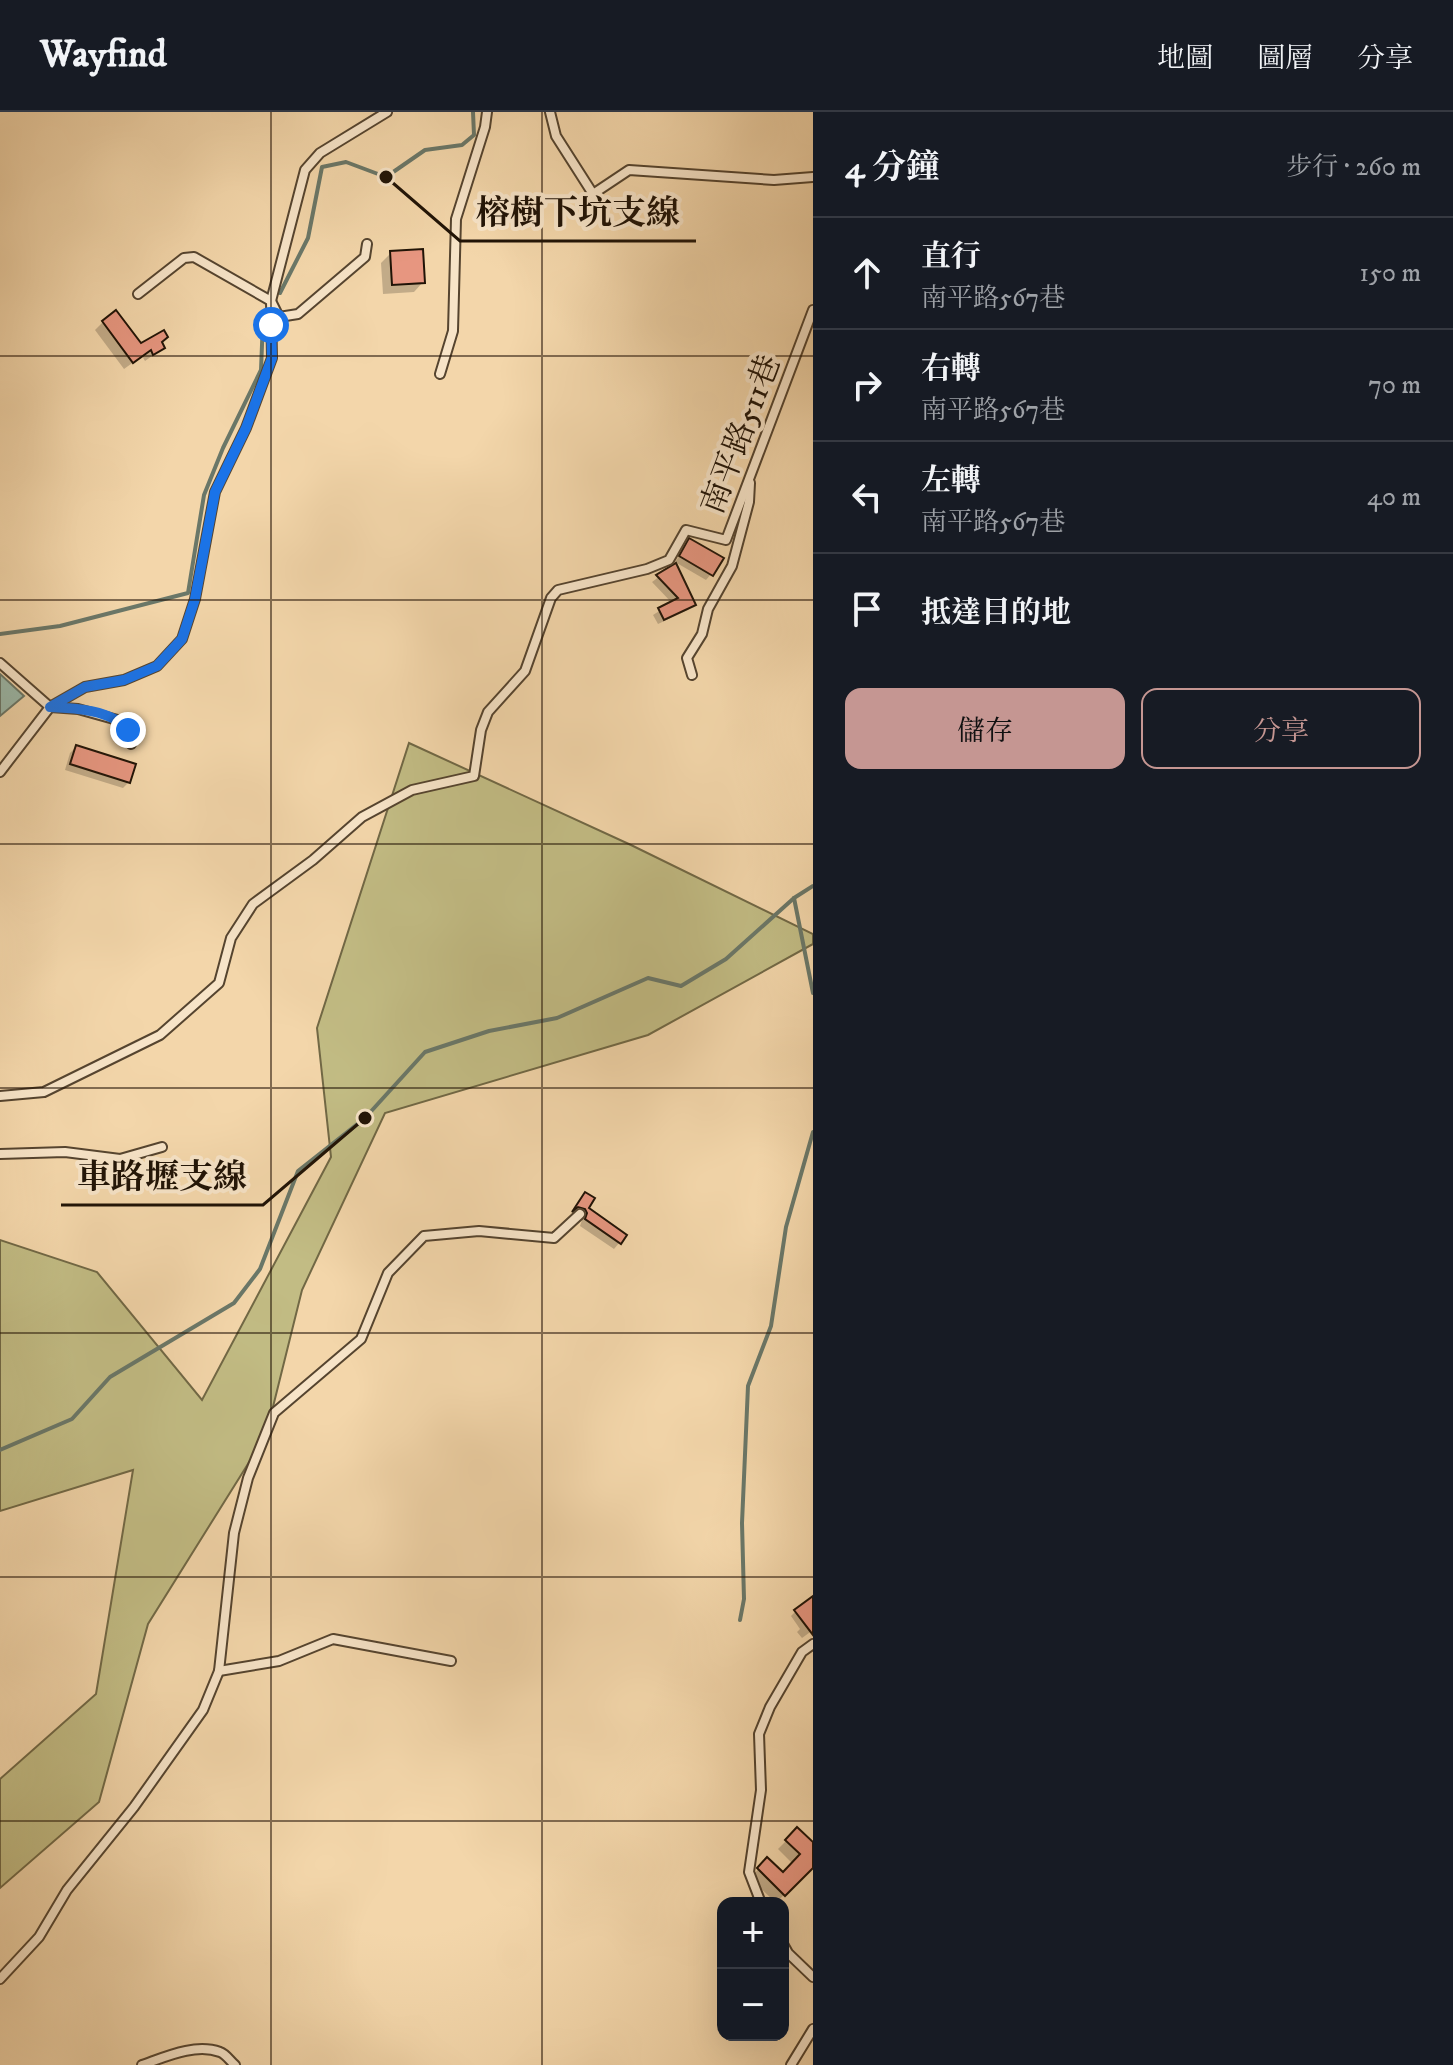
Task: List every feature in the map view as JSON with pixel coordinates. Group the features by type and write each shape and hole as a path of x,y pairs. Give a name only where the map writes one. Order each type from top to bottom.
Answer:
{"lane":[{"path":"0,772 50,707 85,687 124,680 157,666 182,639 195,599 215,492 246,428 272,358 271,301 305,170 320,153 387,112"},
{"path":"440,374 453,331 456,219 487,112"},
{"path":"550,112 556,136 593,194 629,170 774,180 813,177"},
{"path":"138,294 184,258 194,257 271,301 279,317 298,314 365,257 367,244"},
{"name":"南平路511巷","path":"0,1096 44,1092 160,1035 219,983 231,938 253,904 313,860 362,817 412,790 474,776 481,730 488,712 525,671 551,598 558,590 647,569 669,560 686,530 726,540 813,310"},
{"path":"692,675 687,658 702,634 708,609 732,566 749,502 751,474"},
{"path":"0,663 50,707 78,709 121,721 128,730 131,744"},
{"path":"0,1154 65,1152 120,1159 162,1147"},
{"path":"0,1979 39,1937 67,1890 134,1807 203,1710 219,1671 234,1533 248,1478 274,1413 361,1339 388,1273 424,1236 479,1231 554,1238 580,1214"},
{"path":"219,1671 279,1661 333,1639 451,1661"},
{"path":"759,1897 749,1872 761,1790 759,1734 770,1707 802,1652 813,1644"},
{"path":"789,1954 813,1977"},
{"path":"791,2065 813,2029"},
{"path":"142,2065 184,2051 207,2050 222,2052 235,2065"}],"shaded area":[{"path":"0,674 24,696 0,716"},
{"path":"409,743 631,845 813,934 813,944 648,1035 385,1113 302,1290 266,1435 148,1624 99,1802 0,1888 0,1779 96,1694 133,1470 0,1511 0,1240 97,1272 202,1400 331,1157 317,1028"}],"building":[{"path":"423,249 425,283 392,285 390,251"},
{"path":"116,310 141,343 164,330 168,337 162,342 165,348 153,355 151,350 133,363 102,321"},
{"path":"689,538 724,558 713,576 679,556"},
{"path":"676,563 696,605 664,620 658,608 678,598 656,575"},
{"path":"76,745 136,764 130,783 70,764"},
{"path":"585,1192 595,1198 589,1208 627,1235 621,1244 585,1219 585,1209 578,1207 572,1212"},
{"path":"813,1596 813,1635 794,1610"},
{"path":"797,1827 813,1842 813,1868 785,1896 757,1868 767,1857 783,1872 800,1854 785,1840"}],"waterway":[{"path":"280,293 308,238 322,167 346,162 386,177 425,150 462,145 474,135 473,112"},
{"path":"0,634 60,626 188,593 204,495 261,370 263,320"},
{"path":"0,1450 72,1419 110,1377 234,1303 260,1269 298,1171 365,1118 425,1052 489,1031 557,1018 648,978 681,986 726,959 794,898 813,886"},
{"path":"794,898 813,993"},
{"path":"740,1620 744,1599 742,1523 748,1386 771,1326 786,1227 813,1132"}],"place":[{"name":"榕樹下坑支線","path":"386,177"},
{"name":"車路壢支線","path":"365,1118"}],"route":[{"path":"128,730 121,721 78,709 50,707 85,687 124,680 157,666 182,639 195,599 215,492 246,428 272,358 271,325"}]}
